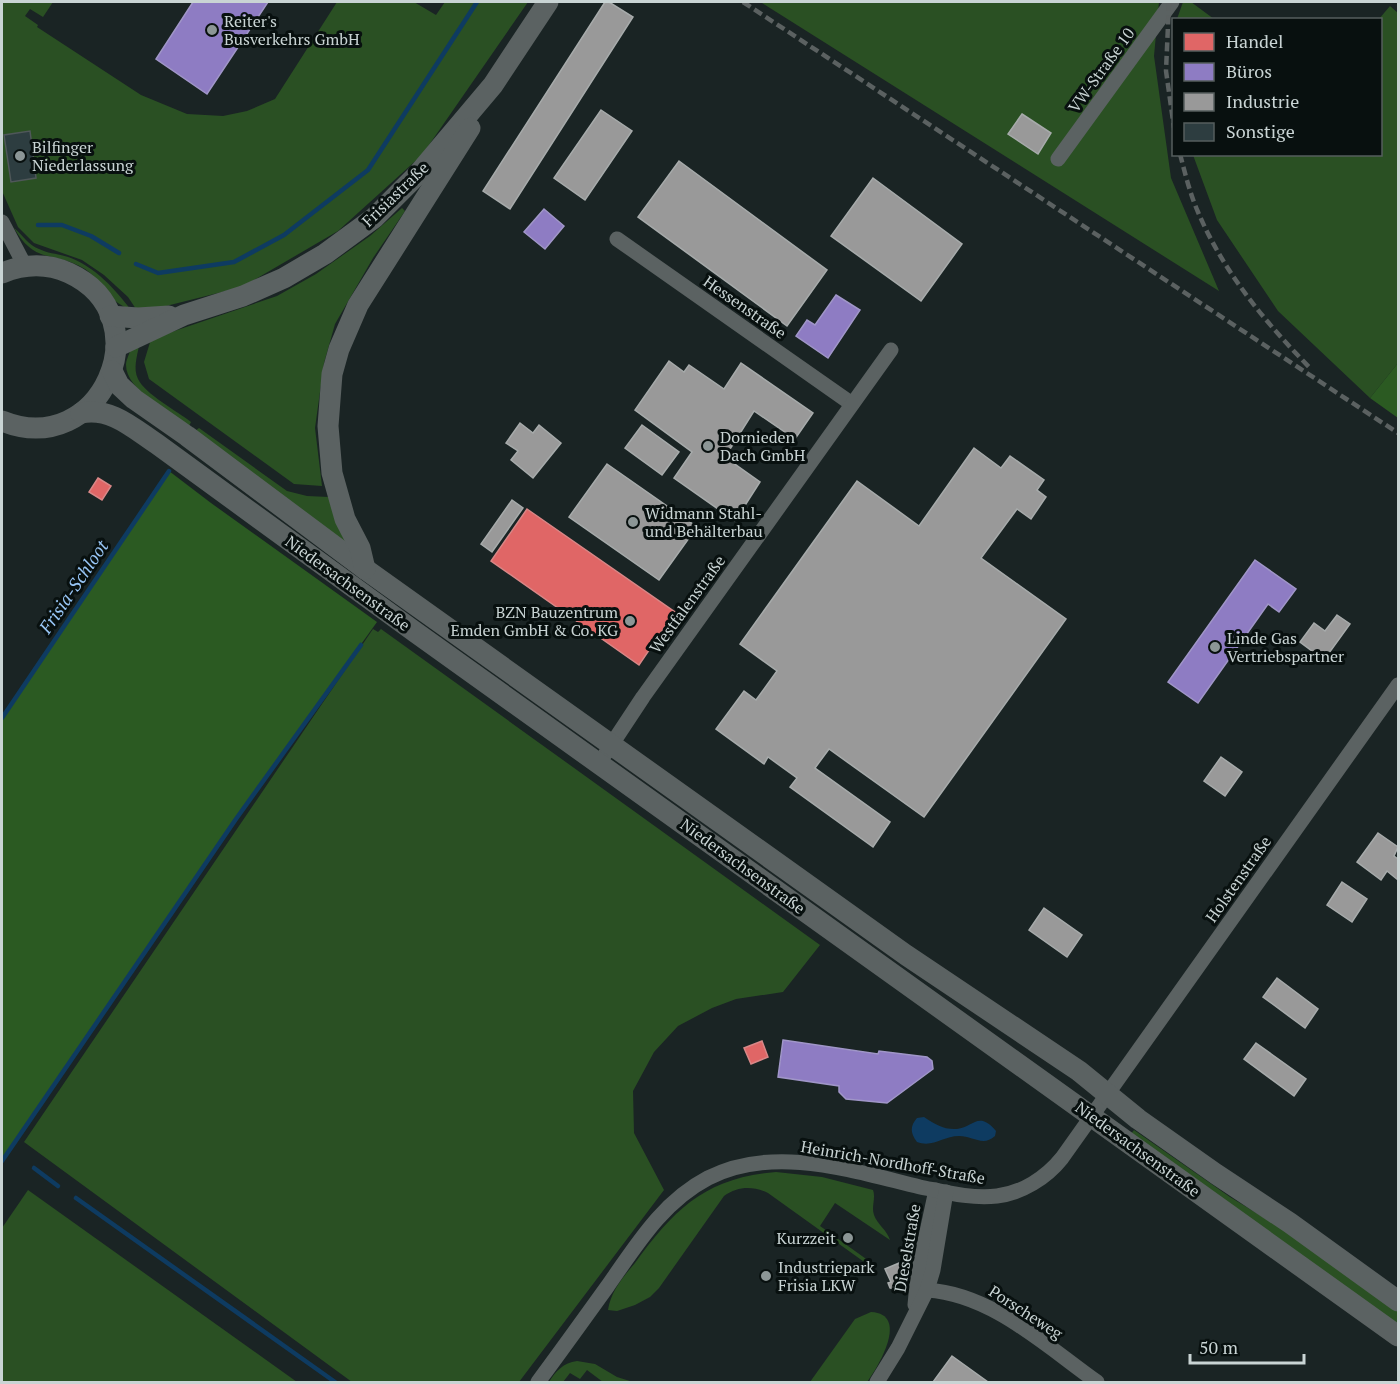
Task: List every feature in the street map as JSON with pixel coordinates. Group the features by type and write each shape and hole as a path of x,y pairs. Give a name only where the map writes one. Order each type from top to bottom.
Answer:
{"main road":[{"name":"Frisiastraße","path":"116,347 184,315 243,296 284,278 325,254 374,218 418,174 493,86 548,2"},
{"path":"365,569 360,548 345,519 332,473 328,410 335,361 358,305 466,137 493,86"},
{"path":"2,273 25,266 52,267 72,274 96,293 110,316 115,331 116,347 112,371 98,397 81,413 61,424 43,428 4,426"},
{"name":"Frisiastraße","path":"110,316 138,318 184,315"},
{"name":"Niedersachsenstraße","path":"112,371 119,385 134,399 188,436 365,569 906,955 1079,1071 1138,1119 1290,1223 1398,1301"},
{"name":"Niedersachsenstraße","path":"81,413 100,412 123,421 1398,1336"}],"street":[{"name":"VW-Straße 10","path":"1058,159 1172,2"},
{"path":"2,222 25,266"},
{"name":"Hessenstraße","path":"617,239 852,404"},
{"name":"Westfalenstraße","path":"599,763 891,350"},
{"name":"Holstenstraße","path":"1092,1115 1398,685"},
{"name":"Heinrich-Nordhoff-Straße","path":"538,1383 656,1220 681,1195 709,1178 737,1167 757,1164 809,1163 941,1191 976,1196 998,1196 1030,1185 1057,1164 1092,1115"},
{"name":"Dieselstraße","path":"914,1313 922,1253 941,1191"},
{"name":"Dieselstraße","path":"877,1383 898,1348 927,1290 933,1270 941,1191"},
{"name":"Porscheweg","path":"927,1290 962,1296 994,1310 1097,1383"}],"green space":[{"path":"2,2 53,2 43,17 30,9 25,16 38,25 37,27 141,95 187,114 223,116 247,111 275,99 337,2 414,2 436,15 445,2 528,2 422,155 338,231 242,287 142,312 136,309 128,297 104,275 82,260 34,243 18,227 2,191"},
{"path":"1159,2 1154,56 1171,178 1219,291 762,3"},
{"path":"1183,2 1191,2 1213,18 1177,18"},
{"path":"1390,6 1398,13 1398,363 1370,398 1278,311 1217,220 1193,156 1382,156 1382,18 1380,18"},
{"path":"402,208 405,211 373,258 335,324 324,363 315,428 322,486 294,484 149,379 144,362 151,339 277,296 316,274 370,236"},
{"path":"14,228 35,247 71,258 89,267 112,287 131,310 114,300 95,277 85,269 74,263 38,253 30,248"},
{"path":"139,346 136,358 138,379 154,396 191,422 189,426 150,400 133,383 126,363 130,351"},
{"path":"1398,363 1398,418 1370,398"},
{"path":"199,428 287,491 307,496 329,497 350,550 195,431"},
{"path":"169,471 377,622 236,819 2,1161 2,718"},
{"path":"373,629 378,632 381,629 820,945 783,992 736,999 712,1008 678,1026 654,1052 633,1091 634,1133 664,1190 519,1382 352,1382 24,1142"},
{"path":"1134,1130 1230,1197 1301,1240 1398,1310 1398,1327 1130,1135"},
{"path":"776,1172 822,1177 873,1190 874,1215 890,1240 835,1203 820,1226 869,1261 867,1264 768,1193 751,1188 740,1189 724,1196 659,1288 650,1297 617,1311 608,1310 615,1290 622,1279 664,1226 694,1199 730,1181 751,1175"},
{"path":"28,1190 297,1382 2,1382 2,1228"},
{"path":"871,1312 882,1315 888,1322 890,1331 883,1354 867,1382 810,1382 855,1319"},
{"path":"577,1361 595,1364 617,1377 633,1382 603,1382 587,1370 580,1379 570,1373 563,1382 549,1382 560,1368"}],"water":[{"path":"924,1117 948,1129 963,1128 980,1121 985,1122 996,1131 995,1136 986,1141 959,1136 928,1144 917,1142 912,1133 912,1127 917,1118"}],"building: Handel":[{"path":"98,478 111,486 102,500 89,492"},
{"path":"527,509 675,612 639,665 491,561"},
{"path":"762,1041 768,1057 751,1064 744,1048"}],"building: Büros":[{"name":"Reiter's Busverkehrs GmbH","path":"193,2 268,2 207,94 156,59"},
{"path":"544,209 564,226 545,249 524,232"},
{"path":"836,295 860,310 828,358 796,336 807,320 815,325"},
{"name":"Linde Gas Vertriebspartner","path":"1255,560 1296,589 1279,612 1268,604 1198,703 1168,682"},
{"path":"783,1040 878,1054 879,1051 927,1057 932,1061 933,1069 887,1103 846,1099 839,1092 839,1086 778,1077"}],"building: Industrie":[{"path":"605,2 609,2 633,17 510,209 483,191"},
{"path":"601,110 632,131 585,200 554,178"},
{"path":"1022,114 1051,133 1038,154 1008,134"},
{"path":"679,161 827,270 787,326 638,217"},
{"path":"873,178 962,244 921,301 831,236"},
{"name":"Dornieden Dach GmbH","path":"669,361 684,372 689,365 724,389 741,363 813,413 795,439 754,411 725,457 760,482 735,521 674,478 692,452 635,410"},
{"path":"520,423 533,433 539,425 561,443 533,478 511,460 518,451 506,443"},
{"path":"642,425 679,452 662,475 625,448"},
{"path":"974,448 1001,468 1010,456 1044,480 1037,490 1046,497 1031,519 1017,509 981,558 1066,619 924,817 829,749 815,768 890,822 873,847 790,787 797,778 768,757 764,764 716,729 744,691 756,700 777,671 740,644 857,481 919,526"},
{"name":"Widmann Stahl- und Behälterbau","path":"607,464 697,527 659,580 569,517"},
{"path":"512,500 523,508 492,552 481,544"},
{"path":"1337,615 1350,624 1324,660 1300,642 1314,623 1325,631"},
{"path":"1221,757 1242,772 1225,796 1204,781"},
{"path":"1378,833 1398,847 1394,856 1398,859 1398,880 1387,871 1381,880 1357,862"},
{"path":"1342,882 1367,899 1352,922 1327,905"},
{"path":"1044,908 1082,935 1067,957 1029,930"},
{"path":"1277,978 1318,1009 1305,1028 1263,997"},
{"path":"1256,1043 1306,1079 1294,1096 1244,1059"},
{"path":"899,1263 904,1276 907,1275 909,1279 906,1286 897,1290 890,1288 888,1283 891,1282 885,1269"},
{"path":"952,1356 988,1382 933,1382"}],"building: Sonstige":[{"name":"Bilfinger Niederlassung","path":"30,131 36,178 11,182 4,135"}],"waterway":[{"path":"136,264 158,273 234,262 284,235 368,170 477,2"},
{"path":"38,225 62,225 91,236 119,253"},
{"name":"Frisia-Schloot","path":"2,718 169,471"},
{"path":"2,1161 236,819 361,645"},
{"path":"34,1168 58,1186"},
{"path":"76,1198 335,1382"}],"railway":[{"path":"743,2 1398,433"},
{"path":"1169,2 1166,71 1172,114"},
{"path":"1181,156 1195,205 1220,256 1262,315 1311,369"}],"place":[{"name":"Reiter's Busverkehrs GmbH","path":"212,30"},
{"name":"Bilfinger Niederlassung","path":"20,156"},
{"name":"Dornieden Dach GmbH","path":"708,446"},
{"name":"Widmann Stahl- und Behälterbau","path":"633,522"},
{"name":"BZN Bauzentrum Emden GmbH & Co. KG","path":"630,621"},
{"name":"Linde Gas Vertriebspartner","path":"1215,647"},
{"name":"Kurzzeit","path":"848,1238"},
{"name":"Industriepark Frisia LKW","path":"766,1276"}]}
